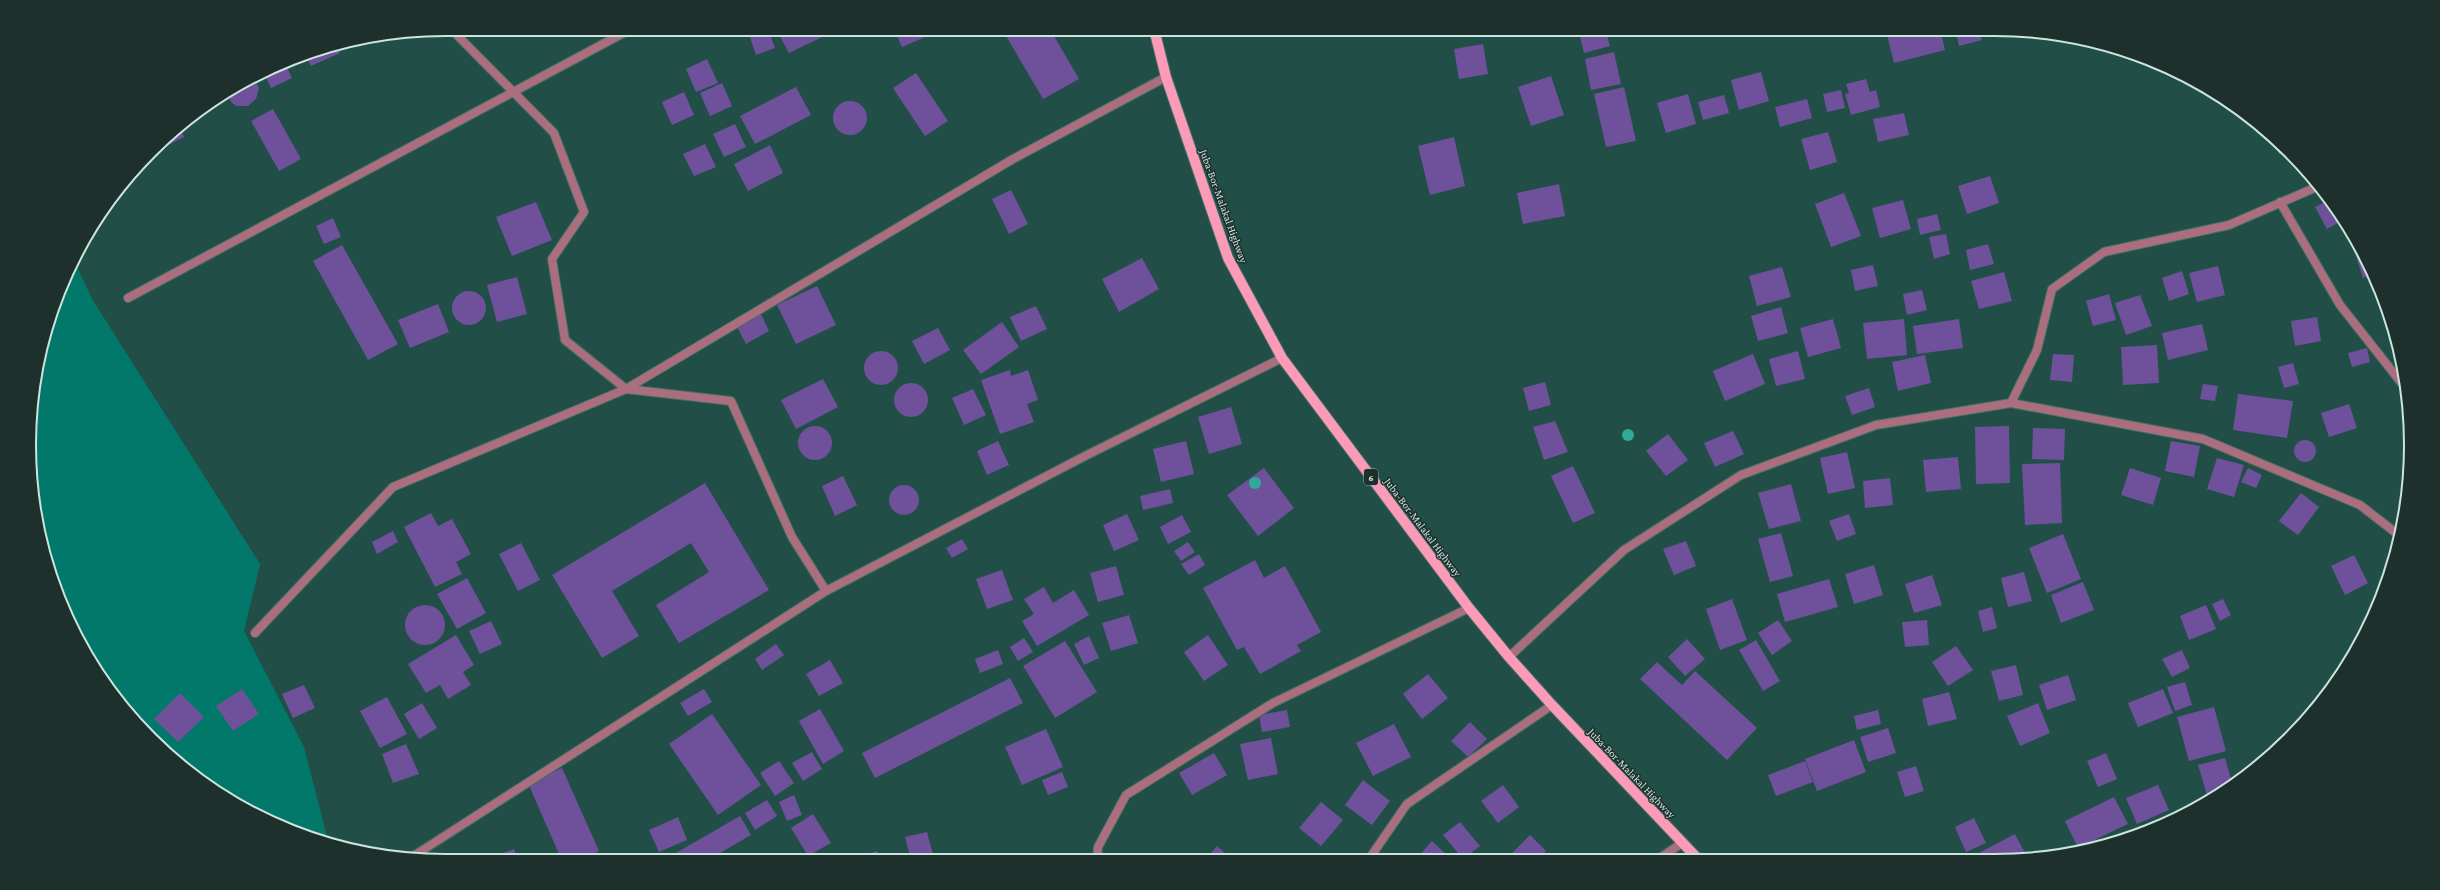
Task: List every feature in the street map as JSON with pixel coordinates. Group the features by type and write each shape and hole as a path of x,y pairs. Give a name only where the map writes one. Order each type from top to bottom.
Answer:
{"main road":[{"name":"Juba-Bor-Malakal Highway","path":"1156,36 1166,77 1228,258 1282,358 1469,608 1552,706 1693,854"}],"street":[{"path":"458,36 554,133 584,212 552,259 565,340 626,389 731,401 792,537 826,590"},
{"path":"128,298 512,91 618,36"},
{"path":"255,633 393,487 626,389 1013,159 1166,77"},
{"path":"2011,402 2037,350 2052,289 2104,252 2229,225 2313,188"},
{"path":"2280,202 2340,305 2399,379"},
{"path":"418,853 826,590 1092,453 1282,358"},
{"path":"1509,656 1624,550 1740,475 1876,425 2011,402 2203,439 2360,505 2394,532"},
{"path":"1097,854 1098,847 1126,795 1273,703 1469,608"},
{"path":"1372,854 1407,804 1552,706"},
{"path":"1666,854 1682,843"}],"green space":[{"path":"77,266 92,299 260,564 244,631 304,747 327,836 288,823 240,799 218,785 175,753 137,715 105,672 78,626 67,602 50,551 39,498 36,445 39,392 44,365 58,314 67,288"}],"building":[{"path":"750,36 771,36 775,48 756,55"},
{"path":"780,36 822,36 822,37 789,53"},
{"path":"897,36 925,37 902,47"},
{"path":"1006,36 1054,36 1079,79 1043,99"},
{"path":"1580,36 1607,36 1610,46 1584,53"},
{"path":"1887,36 1942,36 1945,50 1894,63"},
{"path":"1957,36 1981,36 1982,40 1959,46"},
{"path":"1483,44 1488,74 1459,79 1454,49"},
{"path":"339,50 340,53 311,66 308,60"},
{"path":"1614,52 1621,84 1591,90 1585,59"},
{"path":"707,59 718,83 696,92 686,69"},
{"path":"287,67 292,78 271,88 266,77"},
{"path":"1761,72 1769,101 1739,110 1731,80"},
{"path":"916,73 948,121 925,136 893,88"},
{"path":"1551,76 1564,115 1531,126 1518,87"},
{"path":"1866,79 1870,92 1876,90 1880,107 1851,115 1845,94 1849,93 1846,84"},
{"path":"256,82 259,88 256,99 248,106 237,106 232,103 229,98"},
{"path":"722,83 732,106 710,116 700,93"},
{"path":"796,87 811,115 755,144 740,116"},
{"path":"1624,87 1636,141 1606,147 1594,94"},
{"path":"1841,90 1845,108 1827,112 1823,94"},
{"path":"684,92 694,115 672,125 662,102"},
{"path":"1688,94 1696,124 1666,133 1657,103"},
{"path":"1724,95 1729,113 1703,120 1698,102"},
{"path":"1807,99 1812,118 1780,127 1775,107"},
{"path":"850,101 862,106 867,118 862,130 850,135 838,130 833,118 838,106"},
{"path":"273,109 301,159 279,171 251,121"},
{"path":"1904,113 1909,135 1878,142 1873,119"},
{"path":"735,124 746,147 724,157 713,134"},
{"path":"182,132 184,137 166,146"},
{"path":"1828,132 1837,162 1810,170 1801,139"},
{"path":"1454,137 1465,186 1430,195 1418,146"},
{"path":"705,144 716,167 694,176 683,154"},
{"path":"770,145 783,173 748,191 734,164"},
{"path":"1990,176 1999,203 1967,214 1958,186"},
{"path":"1559,184 1565,216 1523,224 1517,193"},
{"path":"1011,190 1028,224 1009,234 992,199"},
{"path":"1844,193 1861,236 1831,247 1815,204"},
{"path":"1903,200 1911,229 1880,238 1872,208"},
{"path":"536,202 552,240 512,256 496,217"},
{"path":"2324,203 2338,223 2327,229 2315,207"},
{"path":"1937,214 1941,230 1920,235 1917,219"},
{"path":"333,218 341,237 324,244 316,226"},
{"path":"1946,234 1950,254 1934,259 1929,237"},
{"path":"1988,244 1994,264 1970,270 1966,250"},
{"path":"342,245 398,344 368,360 313,261"},
{"path":"2354,250 2368,276 2363,278"},
{"path":"1142,258 1159,289 1119,312 1102,279"},
{"path":"1873,265 1878,286 1855,291 1851,270"},
{"path":"2218,266 2225,295 2197,302 2189,273"},
{"path":"1782,267 1791,297 1757,306 1749,276"},
{"path":"2182,271 2189,294 2169,301 2162,278"},
{"path":"2004,272 2012,301 1979,309 1971,281"},
{"path":"517,277 527,314 497,322 487,285"},
{"path":"817,286 836,325 796,344 777,305"},
{"path":"1922,290 1927,310 1907,315 1903,294"},
{"path":"469,291 475,292 481,296 485,302 485,314 481,320 475,324 469,325 463,324 457,320 453,314 452,308 453,302 457,296 463,292"},
{"path":"2109,294 2116,320 2093,326 2086,301"},
{"path":"2140,295 2152,326 2126,335 2115,303"},
{"path":"438,304 449,332 410,348 398,320"},
{"path":"1036,306 1047,329 1021,341 1010,317"},
{"path":"1781,307 1788,333 1758,341 1751,316"},
{"path":"761,314 769,331 746,344 737,327"},
{"path":"2317,317 2321,341 2295,346 2291,321"},
{"path":"1833,319 1841,348 1808,357 1800,328"},
{"path":"1904,319 1907,355 1867,359 1863,323"},
{"path":"1959,319 1963,348 1917,354 1913,326"},
{"path":"1002,322 1019,347 981,374 963,350"},
{"path":"2202,324 2208,350 2168,360 2162,333"},
{"path":"938,328 950,350 924,364 912,341"},
{"path":"2157,345 2159,383 2123,385 2121,347"},
{"path":"2367,348 2370,362 2352,367 2348,353"},
{"path":"881,351 887,352 893,356 897,362 897,374 893,380 887,384 881,385 875,384 869,380 865,374 864,368 865,362 869,356 875,352"},
{"path":"1798,351 1805,379 1776,386 1769,359"},
{"path":"1753,354 1765,384 1725,401 1713,371"},
{"path":"2053,354 2074,355 2072,382 2050,380"},
{"path":"1925,355 1931,383 1898,391 1892,362"},
{"path":"2293,363 2299,384 2284,388 2278,367"},
{"path":"1010,370 1011,376 1028,370 1038,400 1027,404 1034,422 1000,434 981,380"},
{"path":"823,379 838,407 796,429 781,400"},
{"path":"1545,382 1551,405 1529,411 1523,388"},
{"path":"911,383 923,388 928,400 923,412 911,417 899,412 894,400 899,388"},
{"path":"2203,384 2218,386 2215,401 2200,399"},
{"path":"1869,388 1875,407 1852,415 1845,396"},
{"path":"973,389 986,415 964,425 952,398"},
{"path":"2238,394 2293,401 2287,438 2233,430"},
{"path":"2349,404 2357,428 2329,437 2321,413"},
{"path":"1231,407 1242,444 1209,454 1198,417"},
{"path":"1555,421 1568,452 1544,460 1533,427"},
{"path":"815,426 827,431 832,443 827,455 815,460 803,455 798,443 803,431"},
{"path":"2009,426 2010,483 1976,484 1975,427"},
{"path":"2033,428 2065,429 2064,460 2032,459"},
{"path":"1733,431 1744,454 1715,467 1704,443"},
{"path":"1668,434 1688,460 1666,476 1646,451"},
{"path":"2305,440 2313,443 2316,451 2313,459 2305,462 2297,459 2294,451 2297,443"},
{"path":"998,441 1009,465 987,475 977,451"},
{"path":"1186,441 1194,474 1161,482 1153,449"},
{"path":"2171,441 2200,446 2194,477 2165,471"},
{"path":"1847,452 1855,488 1828,494 1820,458"},
{"path":"1958,457 1961,489 1926,492 1923,460"},
{"path":"2217,458 2244,465 2234,497 2207,489"},
{"path":"2060,463 2062,523 2025,525 2022,464"},
{"path":"1573,466 1595,513 1573,523 1551,476"},
{"path":"1264,468 1294,508 1258,536 1227,495"},
{"path":"2130,468 2161,478 2153,505 2121,495"},
{"path":"2248,468 2262,475 2256,488 2241,482"},
{"path":"843,476 857,505 835,516 822,486"},
{"path":"1890,478 1893,505 1865,508 1863,481"},
{"path":"705,483 769,590 679,643 656,605 709,572 691,543 612,591 639,636 602,658 552,575"},
{"path":"1791,484 1801,521 1769,529 1758,493"},
{"path":"904,485 915,489 919,500 915,511 904,515 893,511 889,500 893,489"},
{"path":"1170,489 1173,503 1143,510 1140,496"},
{"path":"2301,493 2319,507 2298,535 2279,521"},
{"path":"431,513 438,526 452,519 471,554 456,562 462,574 435,587 404,527"},
{"path":"1127,514 1139,540 1114,551 1103,525"},
{"path":"1849,514 1856,534 1837,541 1829,521"},
{"path":"1182,515 1191,532 1168,544 1160,527"},
{"path":"393,531 398,542 377,554 372,542"},
{"path":"1781,533 1793,576 1770,582 1758,539"},
{"path":"2063,534 2081,579 2047,593 2029,548"},
{"path":"962,539 968,549 952,558 946,548"},
{"path":"1686,541 1696,566 1674,575 1663,549"},
{"path":"1188,542 1195,552 1181,561 1174,551"},
{"path":"521,543 540,580 518,591 499,554"},
{"path":"1199,554 1205,565 1189,575 1181,564"},
{"path":"2354,555 2368,583 2345,595 2331,566"},
{"path":"1255,560 1264,578 1285,566 1321,632 1297,645 1301,651 1260,674 1244,647 1237,650 1203,588"},
{"path":"1874,565 1883,595 1854,604 1845,574"},
{"path":"1116,566 1124,595 1098,602 1090,573"},
{"path":"1002,570 1013,600 987,609 976,579"},
{"path":"2024,572 2032,601 2008,607 2001,578"},
{"path":"1932,575 1942,605 1914,613 1905,584"},
{"path":"467,578 486,613 457,629 437,594"},
{"path":"1829,579 1838,607 1785,622 1777,594"},
{"path":"2083,582 2094,610 2061,623 2051,595"},
{"path":"1044,587 1053,603 1074,590 1089,615 1037,646 1022,621 1034,614 1024,599"},
{"path":"1732,599 1747,640 1720,650 1706,609"},
{"path":"2223,599 2231,615 2220,621 2212,604"},
{"path":"429,605 436,608 442,614 445,625 444,633 436,642 429,645 421,645 414,642 406,633 405,621 408,614 417,606"},
{"path":"2206,605 2216,629 2189,640 2180,616"},
{"path":"1992,607 1997,628 1983,632 1978,611"},
{"path":"1129,615 1138,643 1111,651 1102,623"},
{"path":"1778,620 1792,641 1772,655 1758,633"},
{"path":"1927,620 1929,645 1905,647 1902,622"},
{"path":"491,621 502,644 480,654 469,631"},
{"path":"456,635 474,665 463,672 471,685 448,699 440,685 426,693 408,664"},
{"path":"1208,635 1228,665 1204,681 1184,652"},
{"path":"1089,636 1099,658 1084,665 1074,644"},
{"path":"1024,638 1033,652 1018,661 1010,647"},
{"path":"1687,639 1705,659 1685,676 1668,657"},
{"path":"1756,640 1780,681 1763,691 1739,650"},
{"path":"1065,641 1097,692 1055,718 1023,666"},
{"path":"776,644 784,655 762,670 755,659"},
{"path":"1956,646 1973,670 1948,686 1932,662"},
{"path":"998,650 1003,664 980,673 975,659"},
{"path":"2182,650 2190,668 2172,677 2162,659"},
{"path":"830,660 843,683 819,696 806,674"},
{"path":"1657,662 1682,685 1695,671 1757,728 1727,760 1640,679"},
{"path":"2016,665 2023,695 1999,701 1991,671"},
{"path":"1428,674 1448,698 1422,719 1403,694"},
{"path":"2068,675 2076,700 2047,710 2039,685"},
{"path":"1010,678 1023,703 875,778 862,753"},
{"path":"2185,682 2192,705 2175,711 2167,687"},
{"path":"304,685 315,708 293,718 282,694"},
{"path":"242,689 259,714 233,731 216,706"},
{"path":"704,689 712,702 688,716 680,703"},
{"path":"2163,689 2173,713 2138,727 2128,703"},
{"path":"1949,692 1957,719 1928,726 1922,699"},
{"path":"180,693 204,717 178,742 154,719"},
{"path":"387,697 407,734 380,748 360,711"},
{"path":"422,703 437,728 419,739 404,714"},
{"path":"2038,703 2050,733 2020,746 2007,716"},
{"path":"2214,707 2226,751 2189,761 2177,717"},
{"path":"820,709 844,751 823,764 799,721"},
{"path":"1287,710 1290,727 1262,732 1259,715"},
{"path":"1878,710 1881,724 1857,730 1854,716"},
{"path":"712,714 761,785 718,815 669,744"},
{"path":"1470,722 1487,739 1468,757 1451,741"},
{"path":"1394,724 1411,757 1373,776 1356,743"},
{"path":"1888,728 1896,753 1868,762 1860,737"},
{"path":"1046,729 1063,767 1022,785 1005,747"},
{"path":"1271,738 1278,774 1248,780 1240,744"},
{"path":"1854,740 1866,772 1817,791 1805,759"},
{"path":"406,744 419,774 393,783 382,754"},
{"path":"812,752 822,769 803,781 792,763"},
{"path":"1214,753 1227,775 1192,795 1179,773"},
{"path":"2106,753 2117,779 2098,787 2087,761"},
{"path":"2225,758 2231,778 2207,795 2198,765"},
{"path":"779,761 794,783 775,796 760,773"},
{"path":"1805,761 1813,782 1776,796 1768,775"},
{"path":"1916,766 1924,791 1905,797 1897,772"},
{"path":"562,768 599,851 592,854 559,854 528,783"},
{"path":"1062,772 1068,787 1048,795 1042,780"},
{"path":"1363,780 1390,801 1372,825 1345,805"},
{"path":"1503,785 1519,807 1498,823 1481,801"},
{"path":"2158,785 2169,810 2137,824 2126,798"},
{"path":"794,795 802,815 787,821 779,802"},
{"path":"2114,797 2128,824 2089,843 2077,846 2065,821"},
{"path":"767,800 777,816 755,830 745,813"},
{"path":"1321,802 1343,820 1321,846 1299,828"},
{"path":"813,814 831,843 812,854 807,854 791,828"},
{"path":"740,816 751,835 718,854 674,854"},
{"path":"678,817 687,840 659,852 649,830"},
{"path":"1974,818 1986,843 1966,852 1955,827"},
{"path":"1460,822 1480,846 1470,854 1459,854 1443,835"},
{"path":"927,832 933,854 909,854 905,837"},
{"path":"2015,834 2025,853 1995,854 1977,854"},
{"path":"1530,835 1546,851 1543,854 1511,854"},
{"path":"1432,841 1446,854 1420,854"},
{"path":"1217,846 1226,854 1210,854"},
{"path":"514,849 516,854 500,854"},
{"path":"877,851 878,854 867,854"}]}
